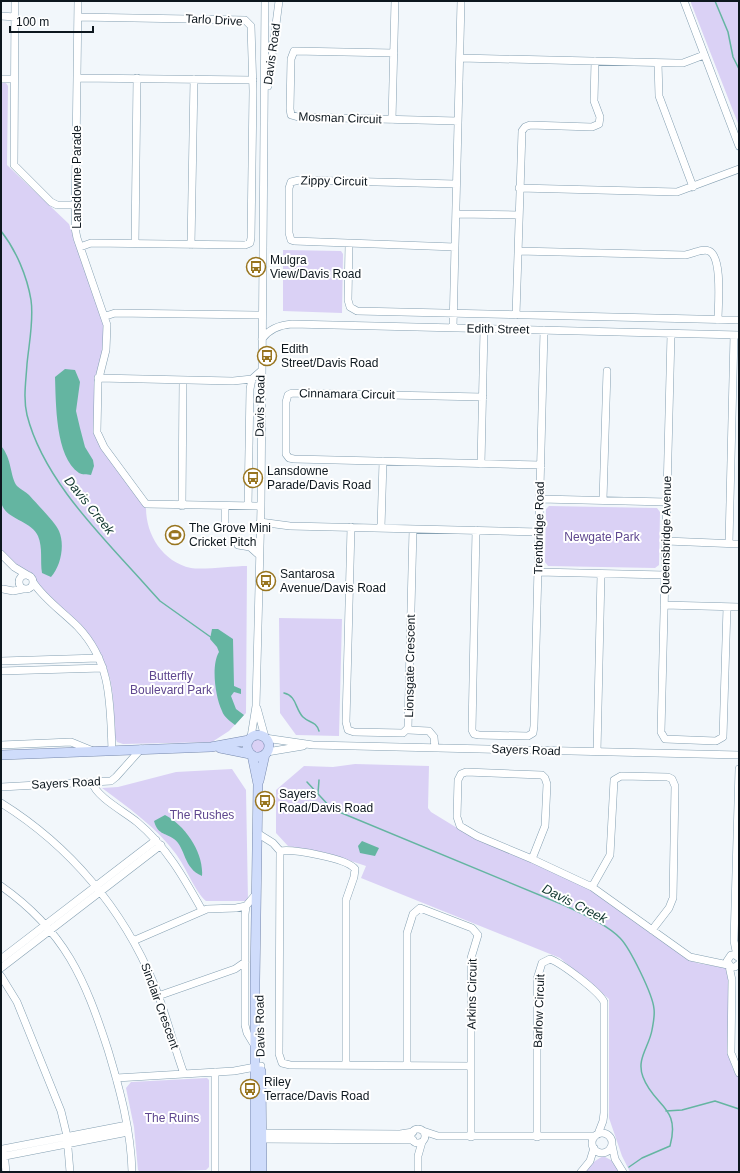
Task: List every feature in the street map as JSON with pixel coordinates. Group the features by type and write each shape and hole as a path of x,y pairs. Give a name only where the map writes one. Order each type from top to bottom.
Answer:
{"main road":[{"path":"1,755 142,748 211,747 251,754 259,757 266,753 268,743 265,738 258,735 211,747"},
{"path":"250,738 247,749 251,754"},
{"name":"Davis Road","path":"256,1171 259,1136 256,894 258,784 266,753"},
{"name":"Davis Road","path":"251,754 258,784"}],"street":[{"path":"15,1 13,158 15,167 51,202 57,205 76,206"},
{"name":"Lansdowne Parade","path":"78,1 76,228 80,247 106,316 108,329 106,350 98,378 97,430 104,447 146,504 182,506 261,506"},
{"name":"Davis Road","path":"256,706 261,506 265,1"},
{"name":"Davis Road","path":"264,106 279,1"},
{"path":"392,120 395,1"},
{"path":"453,328 461,1"},
{"path":"684,1 739,146"},
{"path":"1,16 15,16"},
{"name":"Tarlo Drive","path":"78,17 246,20 251,26 253,80 252,238 250,242 245,245 191,245"},
{"name":"Mosman Circuit","path":"394,53 300,50 293,53 291,59 290,109 293,116 458,121"},
{"path":"460,58 683,63 704,55"},
{"path":"516,315 521,135 524,128 530,125 592,127 599,124 600,120 594,101 595,61"},
{"path":"658,63 658,96 693,187"},
{"path":"77,78 253,80"},
{"path":"135,244 137,78"},
{"path":"1,79 14,79"},
{"path":"80,247 91,243 191,245 194,79"},
{"path":"519,188 671,192 693,187 739,169"},
{"name":"Zippy Circuit","path":"455,247 298,242 291,240 289,233 289,188 291,182 299,180 456,184"},
{"path":"456,214 519,215"},
{"name":"Edith Street","path":"349,244 348,300 350,307 357,311 739,320"},
{"path":"518,251 685,255 709,251 712,253 718,268 718,320"},
{"path":"106,316 115,313 262,315"},
{"name":"Edith Street","path":"262,339 266,333 275,328 292,324 736,335"},
{"path":"481,464 484,329"},
{"name":"Trentbridge Road","path":"476,530 472,730 474,734 479,735 528,736 533,732 534,726 544,330"},
{"name":"Queensbridge Avenue","path":"671,334 662,737 667,740 716,741 723,737 727,607"},
{"path":"729,543 736,404 736,335"},
{"path":"98,378 233,381 252,379 261,371"},
{"path":"603,500 606,371"},
{"path":"248,506 250,389 252,379"},
{"path":"182,506 183,380"},
{"path":"233,381 250,389"},
{"name":"Cinnamara Circuit","path":"483,397 295,393 288,395 286,402 286,451 289,458 541,465"},
{"path":"381,528 383,461"},
{"path":"540,499 667,502"},
{"path":"225,506 225,523"},
{"path":"260,522 290,526 539,532"},
{"name":"Lionsgate Crescent","path":"351,527 346,726 350,731 354,732 403,733 408,730 413,529"},
{"path":"666,542 739,544"},
{"path":"238,545 250,547 259,555"},
{"path":"1,554 14,567 31,579 41,593 84,634 99,658 109,692 112,750"},
{"path":"14,567 20,586 25,589 41,593"},
{"path":"538,572 665,575"},
{"path":"597,752 601,574"},
{"path":"2,589 14,586 24,575 31,579"},
{"path":"2,589 13,591 31,588 31,579"},
{"path":"664,605 739,607"},
{"path":"1,661 99,658"},
{"path":"1,671 103,668"},
{"path":"256,706 265,738"},
{"path":"250,738 256,706"},
{"path":"408,730 429,731 434,737 435,748"},
{"name":"Sayers Road","path":"265,738 313,745 739,755"},
{"path":"1,745 71,742 93,751"},
{"name":"Sayers Road","path":"266,753 313,745"},
{"name":"Sayers Road","path":"1,787 113,780 142,748"},
{"path":"739,768 737,900 734,941 736,960 732,980 731,1025 731,1053 739,1073"},
{"path":"532,859 546,826 545,778 540,774 466,772 461,774 458,782 457,817 460,826 477,836 532,859 592,887 690,957 699,960 713,961 736,960"},
{"path":"592,887 610,854 613,785 615,779 621,776 668,777 672,779 675,786 673,898 671,905 652,930"},
{"path":"92,782 96,791 137,822 158,843 179,870 202,910"},
{"name":"Sinclair Crescent","path":"1,803 32,824 54,842 98,888 134,941 158,996 184,1074"},
{"path":"257,833 273,843 280,851 279,1059 282,1063 290,1066 471,1066"},
{"path":"1,968 48,927 158,843"},
{"path":"280,851 289,850 350,864 356,871 346,900 346,1065"},
{"path":"280,860 288,854 301,853"},
{"path":"1,886 19,899 48,927 72,959 84,983 116,1078 128,1128 132,1172"},
{"path":"256,894 246,906 245,914 245,1025 247,1033 258,1045"},
{"path":"134,941 202,910 246,906"},
{"path":"236,908 245,914"},
{"name":"Arkins Circuit","path":"407,1066 407,933 413,914 420,908 472,928 478,933 471,958 471,1137"},
{"path":"1,959 48,927"},
{"name":"Barlow Circuit","path":"537,1136 537,979 541,965 548,960 562,965 603,1000 603,1121 608,1135"},
{"path":"729,966 736,960"},
{"path":"713,961 729,966"},
{"path":"158,996 235,969 245,962"},
{"path":"729,966 732,980"},
{"path":"235,969 245,973"},
{"path":"1,976 17,1002 61,1111 67,1140 70,1172"},
{"path":"731,1025 739,1025"},
{"path":"116,1078 258,1069"},
{"path":"215,1072 215,1172"},
{"name":"Barlow Circuit","path":"596,1135 603,1121"},
{"path":"6,1172 3,1150 67,1140 128,1128"},
{"path":"418,1172 417,1129 438,1136"},
{"path":"259,1136 400,1134 417,1139 438,1136 576,1137 608,1135 615,1159 623,1172"},
{"path":"590,1161 596,1135"},
{"path":"576,1137 615,1159"},
{"path":"581,1172 590,1161 603,1152 609,1150 612,1145"}],"green space":[{"path":"691,1 739,1 739,126 691,3"},
{"name":"Butterfly Boulevard Park","path":"1,83 6,83 8,86 7,165 69,224 104,323 103,349 95,381 96,437 99,444 146,508 149,528 153,537 158,546 172,560 191,568 247,566 246,713 229,731 212,742 123,744 117,742 115,737 110,679 105,664 98,651 80,626 36,583 32,575 24,572 1,550"},
{"path":"283,250 341,251 343,254 342,313 283,311"},
{"name":"Newgate Park","path":"549,506 657,508 660,512 659,565 655,568 548,566 545,562 546,509"},
{"path":"279,618 342,619 339,736 296,735 280,713"},
{"path":"258,739 263,741 265,746 263,751 258,753 253,751 251,746 253,741"},
{"path":"355,764 429,766 428,808 431,812 467,834 567,877 593,891 689,960 697,963 726,968 729,978 728,1054 733,1069 739,1078 739,1172 630,1172 622,1156 609,1118 609,999 560,958 361,878 366,866 327,853 288,846 276,833 276,790 304,766 333,767"},
{"name":"The Rushes","path":"232,769 246,790 248,901 206,901 198,892 176,854 160,835 142,818 102,788 118,787 176,772"},
{"name":"The Ruins","path":"207,1078 209,1080 209,1167 206,1170 140,1172 138,1170 134,1127 126,1088 131,1082"},
{"path":"603,1156 611,1160 620,1172 584,1172 592,1163"}],"shaded area":[{"path":"65,369 75,370 80,382 76,411 85,447 93,460 94,466 91,475 80,474 71,465 65,455 61,442 58,428 55,377"},
{"path":"1,446 7,456 13,478 17,486 29,495 50,518 59,531 62,543 60,561 51,577 42,573 40,545 35,531 30,526 7,513 3,508 1,502"},
{"path":"212,629 218,629 233,639 234,686 241,689 241,694 234,692 231,696 236,709 244,715 235,725 224,715 217,697 215,665 219,652 217,647 210,639"},
{"path":"165,815 180,826 192,841 200,858 202,876 191,868 178,843 157,829 154,821"},
{"path":"362,841 379,848 375,856 360,853 358,846"}],"waterway":[{"path":"715,1 728,32 733,57 739,69"},
{"name":"Davis Creek","path":"1,231 20,264 27,282 31,300 32,324 27,364 25,402 27,415 35,440 47,463 62,486 96,530 160,601 212,638"},
{"name":"Davis Creek","path":"284,693 294,700 300,714 305,719 316,725 319,731"},
{"name":"Davis Creek","path":"318,793 319,780"},
{"name":"Davis Creek","path":"307,782 332,809 566,906 602,924 620,938 635,961 653,1002 653,1023 642,1059 641,1071 648,1087 665,1108 672,1123 670,1146 642,1158 629,1167"},
{"path":"666,1111 682,1110 715,1101 739,1109"}],"place":[{"name":"Mulgra View/Davis Road","path":"256,267"},
{"name":"Edith Street/Davis Road","path":"267,356"},
{"name":"Lansdowne Parade/Davis Road","path":"253,478"},
{"name":"The Grove Mini Cricket Pitch","path":"175,535"},
{"name":"Santarosa Avenue/Davis Road","path":"266,581"},
{"name":"Sayers Road/Davis Road","path":"265,801"},
{"name":"Riley Terrace/Davis Road","path":"250,1089"}]}
